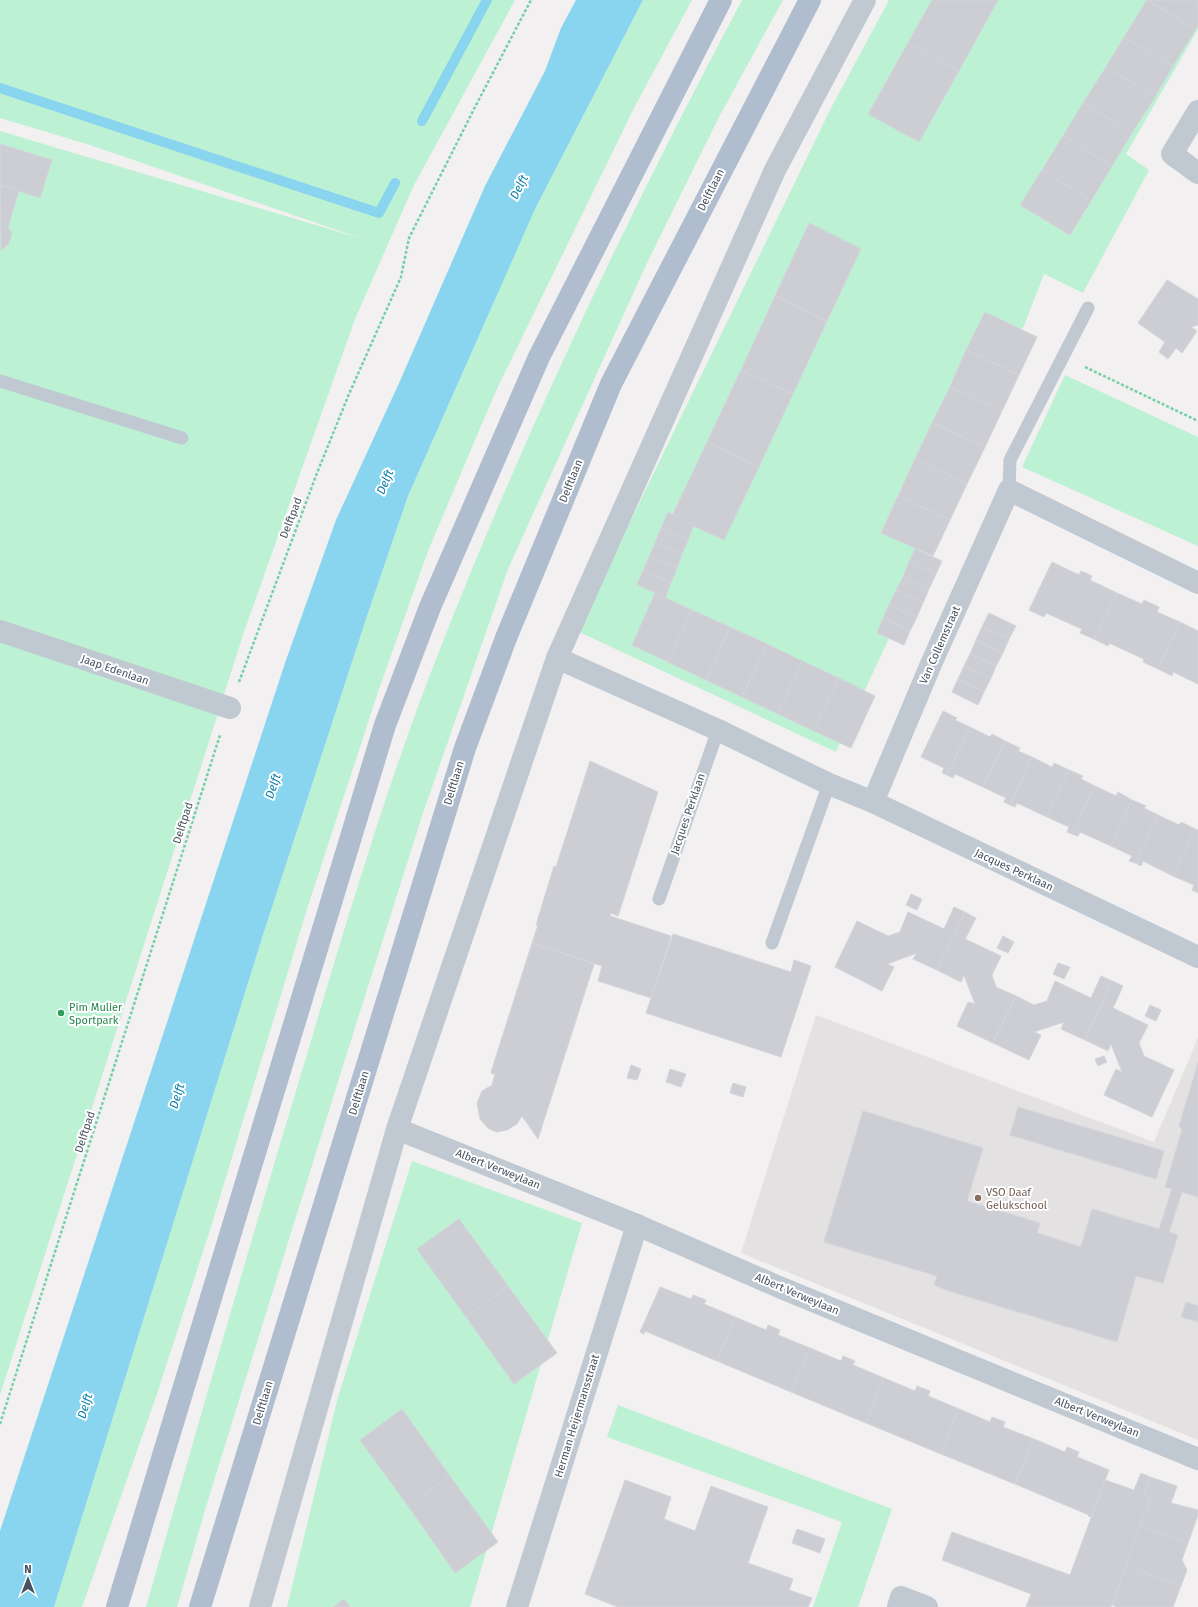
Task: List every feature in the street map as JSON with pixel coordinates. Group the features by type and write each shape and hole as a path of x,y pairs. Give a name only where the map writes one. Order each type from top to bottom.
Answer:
{"main road":[{"path":"116,1607 385,725 430,607 539,357 721,0"},
{"name":"Delftlaan","path":"200,1607 462,756 506,638 611,384 810,0"}],"street":[{"path":"260,1607 397,1129 557,658 775,170 865,0"},
{"path":"1198,111 1172,154 1198,173"},
{"path":"1009,490 1198,583"},
{"name":"Van Collemstraat","path":"873,802 931,664 1009,490"},
{"name":"Jaap Edenlaan","path":"0,631 230,708"},
{"name":"Jacques Perklaan","path":"557,658 718,730 829,784 873,802 1198,957"},
{"name":"Albert Verweylaan","path":"397,1129 637,1225 779,1287 1198,1459"},
{"name":"Herman Heijermansstraat","path":"517,1607 637,1225"},
{"path":"899,1602 928,1607"}],"lane":[{"name":"Van Collemstraat","path":"1009,490 1010,460 1088,308"},
{"path":"0,381 182,438"},
{"name":"Jacques Perklaan","path":"659,899 718,730"},
{"path":"772,943 829,784"}],"path":[{"name":"Delftpad","path":"0,1424 190,826 230,708 317,473 349,394 401,277 409,238 474,109 532,0"},
{"path":"1063,356 1198,421"}],"shaded area":[{"name":"VSO Daaf Gelukschool","path":"816,1015 1154,1142 1198,1038 1198,1440 741,1253"}],"green space":[{"name":"Pim Mulier Sportpark","path":"0,0 515,0 414,185 355,319 244,632 0,1395 0,131 363,239 90,145 0,118"},
{"path":"643,0 692,0 634,108 495,393 428,551 378,692 307,909 210,1230 157,1394 82,1607 54,1607 262,938 367,616 408,496 536,207"},
{"path":"742,0 783,0 718,119 647,263 508,569 422,816 208,1500 177,1607 146,1607 246,1259 338,950 386,799 421,699 473,566 544,402 620,240 700,79"},
{"path":"889,0 1198,0 1198,29 1126,154 1149,170 1083,293 1044,274 1025,323 969,439 978,447 836,752 577,631 831,108"},
{"path":"1065,375 1198,437 1198,546 1022,467"},
{"path":"412,1161 582,1223 470,1607 287,1607 338,1397"},
{"path":"618,1405 892,1509 858,1607 813,1607 842,1522 607,1437"}],"water":[{"name":"Delft","path":"576,0 643,0 536,207 408,496 367,616 262,938 54,1607 0,1607 0,1531 285,663 336,520 400,381 485,186 545,71 561,28"}],"building":[{"path":"932,0 998,0 959,71 908,43"},
{"path":"1147,0 1198,0 1198,26 1196,29"},
{"path":"1147,0 1196,29 1173,66 1124,37"},
{"path":"1124,37 1173,66 1155,97 1106,67"},
{"path":"908,43 959,71 919,142 868,114"},
{"path":"1106,67 1155,97 1132,133 1083,103"},
{"path":"1083,103 1132,133 1112,166 1063,136"},
{"path":"1063,136 1112,166 1091,201 1042,170"},
{"path":"0,144 52,160 40,198 0,185"},
{"path":"1042,170 1091,201 1070,235 1020,205"},
{"path":"0,185 19,191 8,227 12,234 8,245 1,250"},
{"path":"809,223 861,249 827,321 775,296"},
{"path":"1167,280 1198,299 1198,325 1191,327 1197,331 1182,353 1176,348 1168,359 1159,352 1165,342 1138,323"},
{"path":"775,296 827,321 793,394 741,370"},
{"path":"985,312 1037,337 1019,375 966,350"},
{"path":"966,350 1019,375 1002,411 950,387"},
{"path":"741,370 793,394 759,467 707,442"},
{"path":"950,387 1002,411 985,447 932,423"},
{"path":"932,423 985,447 967,484 915,459"},
{"path":"707,442 759,467 724,540 672,516"},
{"path":"915,459 967,484 950,520 898,496"},
{"path":"898,496 950,520 933,556 881,533"},
{"path":"668,512 694,525 688,540 661,528"},
{"path":"661,528 688,540 682,554 655,543"},
{"path":"655,543 682,554 677,568 649,557"},
{"path":"915,549 942,561 936,574 909,562"},
{"path":"649,557 677,568 671,583 643,571"},
{"path":"909,562 936,574 929,589 903,577"},
{"path":"1052,562 1079,575 1081,571 1092,576 1090,580 1117,593 1094,639 1080,633 1082,629 1046,613 1044,617 1029,610"},
{"path":"643,571 671,583 665,598 637,584"},
{"path":"903,577 929,589 923,603 896,590"},
{"path":"896,590 923,603 917,617 889,605"},
{"path":"655,593 692,610 668,662 632,645"},
{"path":"1117,593 1142,604 1144,600 1159,607 1157,612 1180,622 1158,669 1143,662 1144,659 1109,643 1108,646 1094,639"},
{"path":"889,605 917,617 910,631 883,618"},
{"path":"692,610 730,627 706,680 668,662"},
{"path":"989,613 1016,626 1009,639 982,627"},
{"path":"883,618 910,631 904,645 877,633"},
{"path":"1180,622 1198,631 1198,684 1173,672 1172,676 1158,669"},
{"path":"730,627 767,644 742,697 706,680"},
{"path":"982,627 1009,639 1003,653 976,640"},
{"path":"976,640 1003,653 996,666 970,654"},
{"path":"767,644 802,661 778,714 742,697"},
{"path":"970,654 996,666 991,678 964,666"},
{"path":"802,661 839,678 814,731 778,714"},
{"path":"964,666 991,678 984,692 958,679"},
{"path":"839,678 875,696 851,748 814,731"},
{"path":"958,679 984,692 978,705 952,692"},
{"path":"943,711 957,718 955,720 970,727 947,775 942,773 944,768 921,757"},
{"path":"970,727 990,737 992,734 1005,741 983,787 955,774 953,778 947,775"},
{"path":"1005,741 1020,748 1018,751 1032,757 1010,805 1004,802 1006,798 983,787"},
{"path":"1032,757 1052,767 1054,763 1069,770 1047,817 1017,803 1015,807 1010,805"},
{"path":"590,761 658,792 618,916 611,913 610,916 671,936 651,998 598,981 602,966 532,943 554,866 556,867"},
{"path":"1069,770 1083,776 1081,779 1095,786 1072,834 1067,832 1069,827 1047,817"},
{"path":"1095,786 1116,796 1118,792 1132,800 1111,846 1080,832 1078,836 1072,834"},
{"path":"1132,800 1146,806 1144,808 1158,815 1135,863 1129,861 1132,856 1111,846"},
{"path":"1158,815 1179,825 1181,822 1195,829 1173,876 1143,861 1141,866 1135,863"},
{"path":"1195,829 1198,830 1198,893 1192,890 1194,885 1173,876"},
{"path":"911,894 922,899 917,910 906,905"},
{"path":"954,907 965,912 937,970 913,959 917,953 887,964 894,967 882,991 835,967 857,921 888,936 900,932 908,912 944,929"},
{"path":"965,912 976,918 965,939 1001,956 992,975 996,987 1016,996 993,1043 957,1026 968,1002 975,1004 964,975 961,982 937,970"},
{"path":"673,934 791,972 794,960 811,966 781,1057 646,1013"},
{"path":"1003,936 1014,942 1008,953 997,948"},
{"path":"532,943 594,964 538,1139 522,1116 517,1124 507,1130 497,1132 489,1129 480,1119 477,1103 482,1091 492,1085 495,1074 492,1074 491,1072"},
{"path":"1058,963 1070,967 1064,979 1053,974"},
{"path":"1101,976 1112,981 1085,1040 1061,1029 1064,1022 1034,1032 1041,1035 1029,1060 993,1043 1016,996 1034,1005 1047,1001 1055,981 1091,998"},
{"path":"1112,981 1123,986 1113,1008 1148,1025 1139,1043 1144,1056 1174,1070 1152,1117 1104,1095 1116,1069 1122,1072 1111,1044 1108,1051 1085,1040"},
{"path":"1150,1005 1161,1010 1156,1021 1145,1016"},
{"path":"1104,1056 1107,1062 1098,1066 1095,1059"},
{"path":"1198,1063 1198,1197 1182,1192 1169,1232 1178,1235 1163,1283 1136,1276 1117,1342 946,1290 934,1285 937,1276 824,1242 863,1111 983,1148 967,1201 1040,1223 1037,1233 1081,1247 1092,1209 1159,1229 1172,1189 1165,1187 1182,1130 1179,1126"},
{"path":"631,1065 641,1069 637,1080 627,1078"},
{"path":"670,1069 686,1074 681,1087 666,1082"},
{"path":"733,1083 746,1087 743,1097 730,1093"},
{"path":"1018,1107 1164,1151 1156,1179 1010,1135"},
{"path":"459,1219 508,1286 466,1317 417,1249"},
{"path":"508,1286 557,1353 514,1384 466,1317"},
{"path":"660,1287 691,1299 693,1295 706,1300 704,1304 735,1317 717,1361 645,1331 644,1334 640,1332"},
{"path":"1186,1302 1198,1306 1198,1322 1181,1317"},
{"path":"735,1317 766,1330 768,1325 780,1330 778,1335 810,1348 791,1392 717,1361"},
{"path":"810,1348 841,1361 843,1356 855,1361 853,1365 884,1378 866,1423 791,1392"},
{"path":"884,1378 915,1391 917,1386 930,1391 928,1396 959,1409 941,1454 866,1423"},
{"path":"402,1409 450,1476 408,1506 360,1440"},
{"path":"959,1409 990,1422 992,1417 1005,1422 1003,1427 1034,1439 1015,1484 941,1454"},
{"path":"1034,1439 1065,1452 1067,1447 1079,1452 1077,1457 1109,1470 1091,1517 1015,1484"},
{"path":"1141,1473 1150,1477 1144,1495 1151,1498 1111,1607 1026,1607 1031,1594 942,1560 952,1532 1070,1575 1105,1480 1134,1490"},
{"path":"450,1476 498,1542 455,1573 408,1506"},
{"path":"1150,1477 1177,1486 1171,1503 1198,1510 1198,1515 1188,1543 1140,1526 1151,1498 1144,1495"},
{"path":"625,1480 671,1497 664,1519 695,1531 711,1486 768,1507 748,1563 793,1579 789,1590 812,1598 808,1607 618,1607 585,1594"},
{"path":"1140,1526 1188,1543 1182,1560 1187,1570 1181,1586 1126,1566"},
{"path":"797,1529 825,1539 820,1553 792,1543"},
{"path":"1126,1566 1181,1586 1173,1607 1117,1607 1112,1605"},
{"path":"344,1599 350,1607 333,1607"}],"waterway":[{"path":"422,121 487,0"},
{"path":"0,88 379,213 395,183"}],"place":[{"name":"Pim Mulier Sportpark","path":"61,1013"},
{"name":"VSO Daaf Gelukschool","path":"978,1198"}]}
